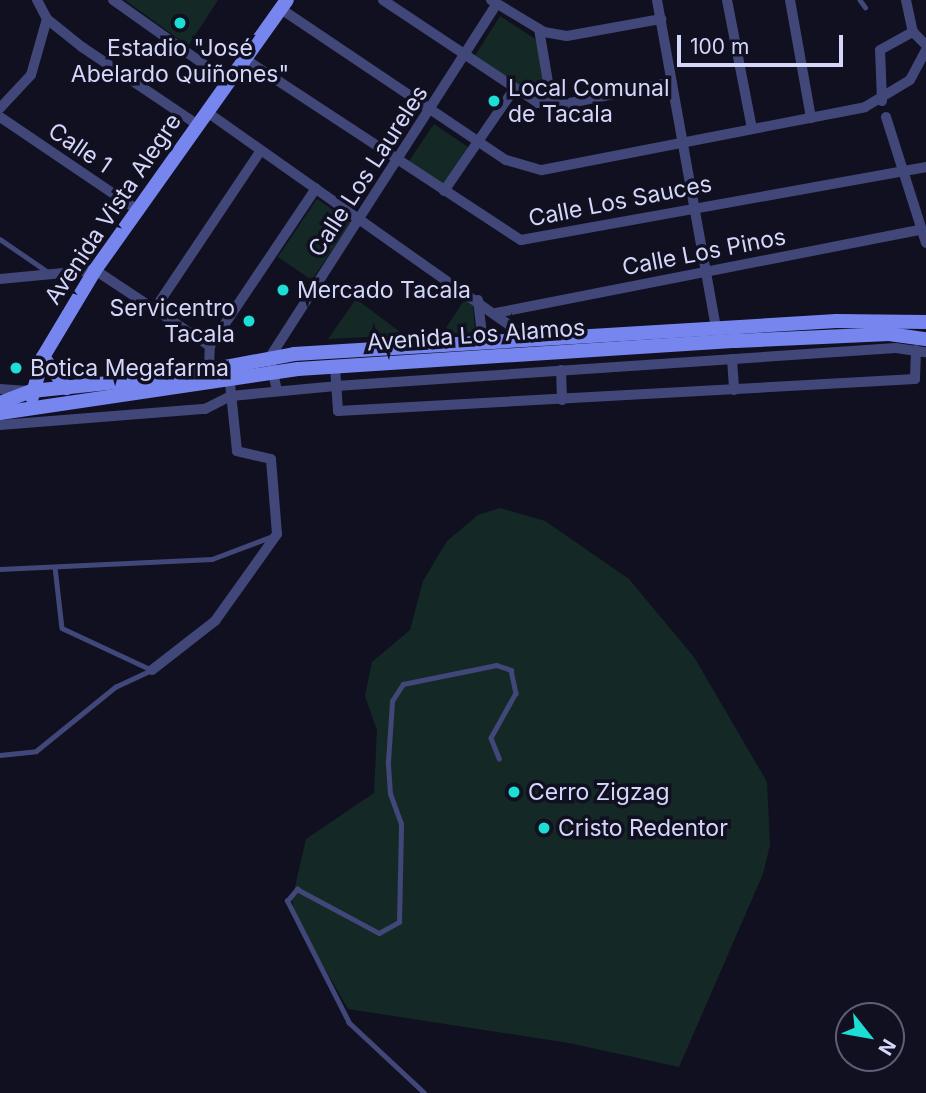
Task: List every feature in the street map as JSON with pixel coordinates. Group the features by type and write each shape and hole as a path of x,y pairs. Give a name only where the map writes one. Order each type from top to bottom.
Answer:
{"main road":[{"name":"Avenida Vista Alegre","path":"32,398 43,357 95,270 284,4"},
{"name":"Avenida Los Alamos","path":"32,398 66,388 209,369 228,363 335,366 716,327 926,323"},
{"name":"Avenida Los Alamos","path":"32,398 174,392 229,379 271,364 483,343 530,340 550,346 890,334 926,339"},
{"path":"43,357 66,388"},
{"path":"0,403 32,398"},
{"path":"0,413 32,398"}],"street":[{"path":"113,0 229,82"},
{"path":"383,0 463,57 514,89 552,106 672,82"},
{"path":"657,0 719,342"},
{"path":"727,0 752,130"},
{"path":"790,0 811,118"},
{"path":"284,4 478,142 525,168 542,170 811,118 882,100 910,80 926,47 913,32 906,0"},
{"path":"0,108 31,75 47,19 41,2"},
{"path":"494,2 539,29 567,36 661,19"},
{"name":"Calle Los Laureles","path":"271,364 463,57 494,2"},
{"path":"47,19 198,125"},
{"path":"539,29 552,106"},
{"path":"882,100 880,50 913,32"},
{"name":"Calle Los Sauces","path":"245,59 398,162 521,240 899,167 926,167"},
{"path":"444,191 514,89"},
{"path":"207,112 478,300 530,340"},
{"name":"Calle 1","path":"0,117 139,211"},
{"path":"886,117 899,167 919,230 926,243"},
{"path":"154,310 261,150"},
{"path":"209,369 211,346 316,188"},
{"name":"Calle Los Pinos","path":"496,313 919,230"},
{"path":"0,279 95,270 211,346"},
{"path":"478,300 483,343"},
{"path":"550,346 562,400"},
{"path":"0,425 205,409 231,396 336,386 732,359 921,351 915,379 338,411 336,386 335,366"},
{"path":"732,359 734,390"},
{"path":"152,670 215,621 277,534 271,459 240,456 228,363"},
{"path":"271,364 277,391"},
{"path":"0,389 32,398"},
{"name":"Avenida Vista Alegre","path":"32,398 32,422"}],"lane":[{"path":"860,0 865,7"},
{"path":"0,239 50,274"},
{"path":"0,569 212,559 277,534"},
{"path":"55,567 62,628 152,670"},
{"path":"424,1093 349,1023 287,901 297,889 379,933 399,922 401,824 390,794 388,762 392,701 403,684 496,665 511,670 516,693 491,738 499,758"},
{"path":"0,755 36,751 115,687 152,670"}],"green space":[{"name":"Estadio \"José Abelardo Quiñones\"","path":"125,0 218,0 188,46"},
{"path":"500,16 537,40 547,99 473,59"},
{"path":"434,124 469,147 442,187 407,164"},
{"path":"317,199 351,222 312,280 278,257"},
{"path":"356,299 404,335 328,339"},
{"path":"465,299 473,306 475,332 442,334"},
{"path":"500,508 545,521 629,579 694,657 767,782 770,845 763,874 679,1067 569,1043 348,1009 296,918 292,900 306,839 374,793 377,730 365,696 372,662 410,630 423,581 447,541 478,515"}],"place":[{"name":"Estadio \"José Abelardo Quiñones\"","path":"180,23"},
{"name":"Local Comunal de Tacala","path":"494,101"},
{"name":"Mercado Tacala","path":"283,290"},
{"name":"Servicentro Tacala","path":"249,321"},
{"name":"Botica Megafarma","path":"16,368"},
{"name":"Cerro Zigzag","path":"514,792"},
{"name":"Cristo Redentor","path":"544,828"}]}
